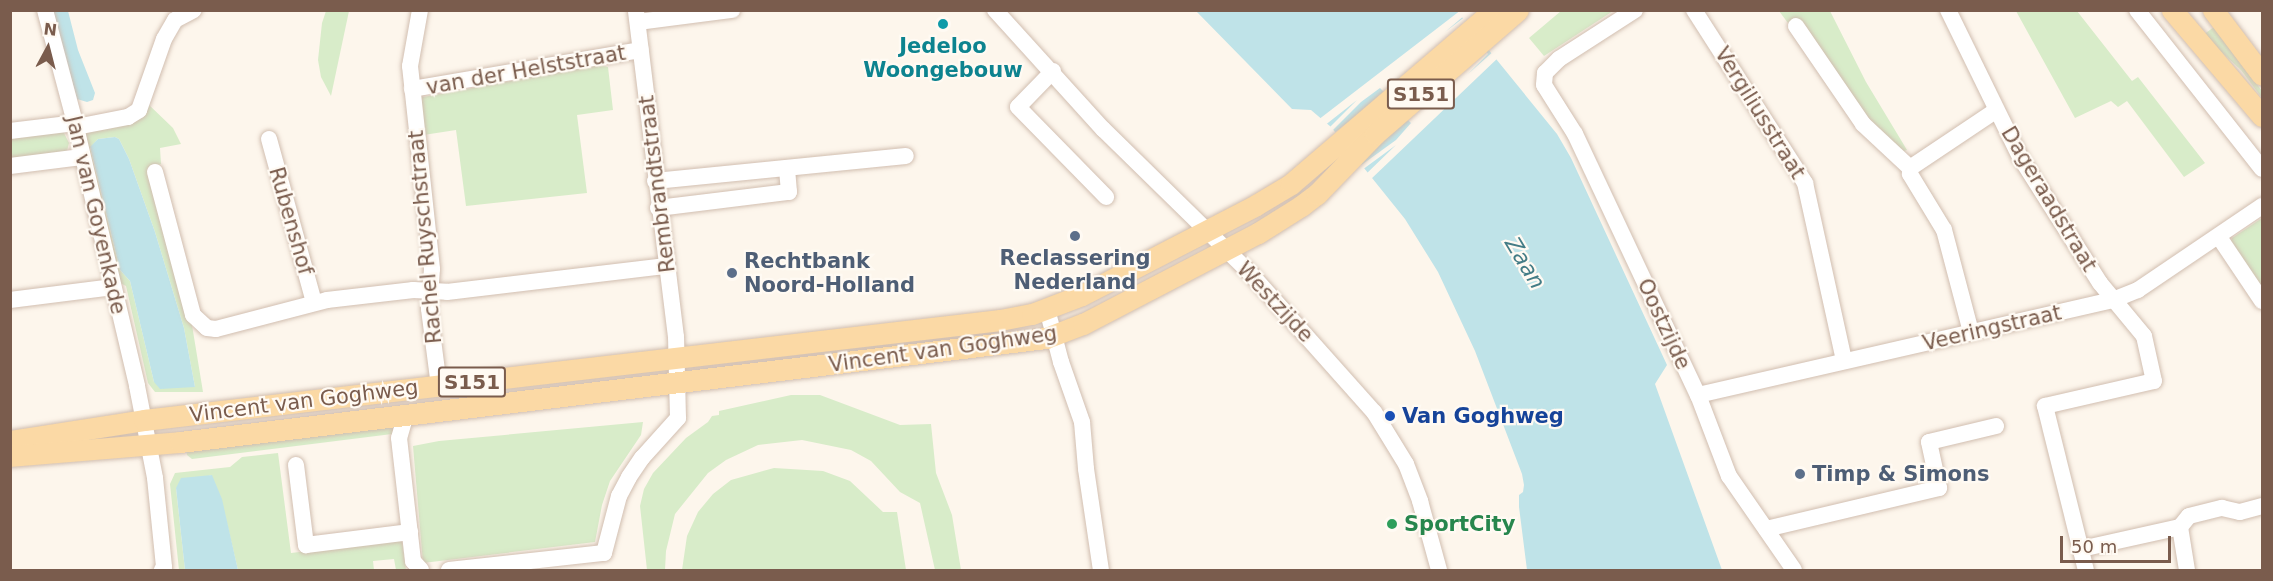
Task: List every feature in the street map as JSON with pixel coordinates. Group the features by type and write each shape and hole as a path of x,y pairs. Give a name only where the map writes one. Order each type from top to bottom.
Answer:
{"main road":[{"path":"2172,10 2262,116"},
{"path":"2213,10 2262,75"},
{"name":"S151","path":"1206,231 1326,170 1375,134 1509,12"},
{"name":"S151","path":"1225,250 1301,206 1326,170"},
{"name":"Vincent van Goghweg","path":"10,441 144,420 1000,320 1047,309 1082,295 1206,231"},
{"name":"Vincent van Goghweg","path":"10,456 149,445 987,346 1053,335 1073,329 1225,250"}],"street":[{"name":"Jan van Goyenkade","path":"45,10 76,125 81,157 144,420"},
{"path":"10,131 76,125 128,117 138,110 164,39 175,20 194,10"},
{"name":"Rachel Ruyschstraat","path":"420,10 410,66 432,269 429,309 439,386"},
{"path":"637,16 732,10"},
{"name":"Westzijde","path":"995,10 1053,71 1103,129 1250,273 1381,422 1406,464 1420,501 1439,570"},
{"name":"Oostzijde","path":"1635,10 1559,59 1545,74 1544,85 1575,134 1698,395 1729,476 1794,570"},
{"name":"Dageraadstraat","path":"1948,10 1995,111 2020,157 2113,300 2144,336 2154,381 2045,406 2081,549"},
{"path":"2137,10 2262,169"},
{"name":"Vergiliusstraat","path":"1702,13 1805,183 1844,361"},
{"name":"Rembrandtstraat","path":"637,16 658,208 678,357"},
{"path":"1796,26 1863,124 1910,168 1910,174 1944,230 1971,332"},
{"name":"van der Helststraat","path":"412,89 641,50"},
{"path":"1053,71 1018,107 1106,197"},
{"path":"1910,168 1995,111"},
{"name":"Rubenshof","path":"269,140 314,302"},
{"path":"656,181 906,156"},
{"path":"10,166 81,157"},
{"path":"658,208 789,192 787,168"},
{"path":"155,172 193,315 200,324 216,329 314,302 430,289 447,292 666,266"},
{"name":"Veeringstraat","path":"1698,395 2113,300 2138,290 2262,206"},
{"path":"2219,237 2262,301"},
{"path":"10,300 113,287"},
{"path":"1047,309 1053,335 1082,422 1086,470 1101,570"},
{"path":"448,570 604,553 619,496 629,477 642,458 678,418 678,357"},
{"name":"Vincent van Goghweg","path":"406,414 399,438 413,561 421,570"},
{"path":"144,420 164,567 162,570"},
{"path":"1766,529 1939,489 1929,442 1996,426"},
{"path":"296,465 306,544 410,532"},
{"path":"2086,570 2081,549 2180,527 2189,516 2222,508 2240,512 2262,506"},
{"path":"2180,527 2187,570"}],"green space":[{"path":"326,11 349,11 331,96 321,77 318,60 322,23"},
{"path":"1561,11 1613,11 1544,56 1529,38"},
{"path":"1779,11 1830,11 1866,82 1907,150 1901,152 1864,113 1803,22 1797,22 1795,19 1788,23"},
{"path":"2016,11 2077,11 2132,81 2138,77 2205,163 2184,177 2127,101 2118,107 2111,101 2075,118"},
{"path":"2214,27 2262,91 2262,98 2241,70 2203,35"},
{"path":"599,65 608,67 613,110 577,115 587,193 466,206 456,130 417,136 412,99"},
{"path":"147,103 173,128 181,144 160,148 161,164 147,169 192,325 203,392 155,392 148,383 126,286 118,282 82,137 87,129","holes":["115,137 119,139 129,159 155,232 184,328 195,387 154,382 130,281 120,270 90,148 98,139"]},
{"path":"63,131 69,143 67,151 11,161 10,137"},
{"path":"2262,218 2262,291 2231,242 2232,238"},
{"path":"791,395 820,395 900,425 931,424 936,473 952,515 961,570 935,570 920,503 900,492 871,461 851,450 802,440 758,445 726,460 708,473 675,514 666,551 665,570 647,570 640,506 644,489 653,473 686,438 708,422 712,416 719,415 719,411"},
{"path":"643,422 641,435 610,481 602,505 595,542 423,563 413,446 439,441"},
{"path":"395,423 392,434 192,459 187,455 186,447"},
{"path":"278,453 291,553 402,540 406,570 396,570 394,559 373,561 374,570 238,570 225,515 211,475 176,488 185,570 179,570 170,484 175,473 230,467 242,457"},
{"path":"774,468 823,471 850,481 883,512 897,512 906,570 682,570 687,536 698,512 713,494 731,480"}],"water":[{"path":"53,11 68,11 78,50 95,93 93,100 87,102 77,99"},
{"name":"Zaan","path":"1196,11 1457,11 1557,134 1571,158 1667,365 1655,384 1722,570 1527,570 1519,507 1519,495 1523,492 1524,485 1522,474 1475,351 1438,272 1405,219 1331,127 1311,110 1292,109"},
{"path":"115,137 119,139 129,159 155,232 184,328 195,387 160,389 154,382 130,281 120,270 90,147 98,139"},
{"path":"212,475 222,499 238,570 185,570 176,488 181,478"}],"pier":[{"path":"1461,10 1465,15 1445,32 1466,16 1487,40 1485,50 1488,54 1468,74 1495,50 1500,56 1370,180 1365,175 1396,145 1362,170 1360,166 1396,140 1411,123 1406,118 1351,159 1333,134 1385,93 1380,88 1361,102 1331,132 1328,129 1357,100 1324,126 1318,120"}],"place":[{"name":"Jedeloo Woongebouw","path":"943,24"},
{"name":"Reclassering Nederland","path":"1075,236"},
{"name":"Rechtbank Noord-Holland","path":"732,273"},
{"name":"Van Goghweg","path":"1390,416"},
{"name":"Timp & Simons","path":"1800,474"},
{"name":"SportCity","path":"1392,524"}]}
